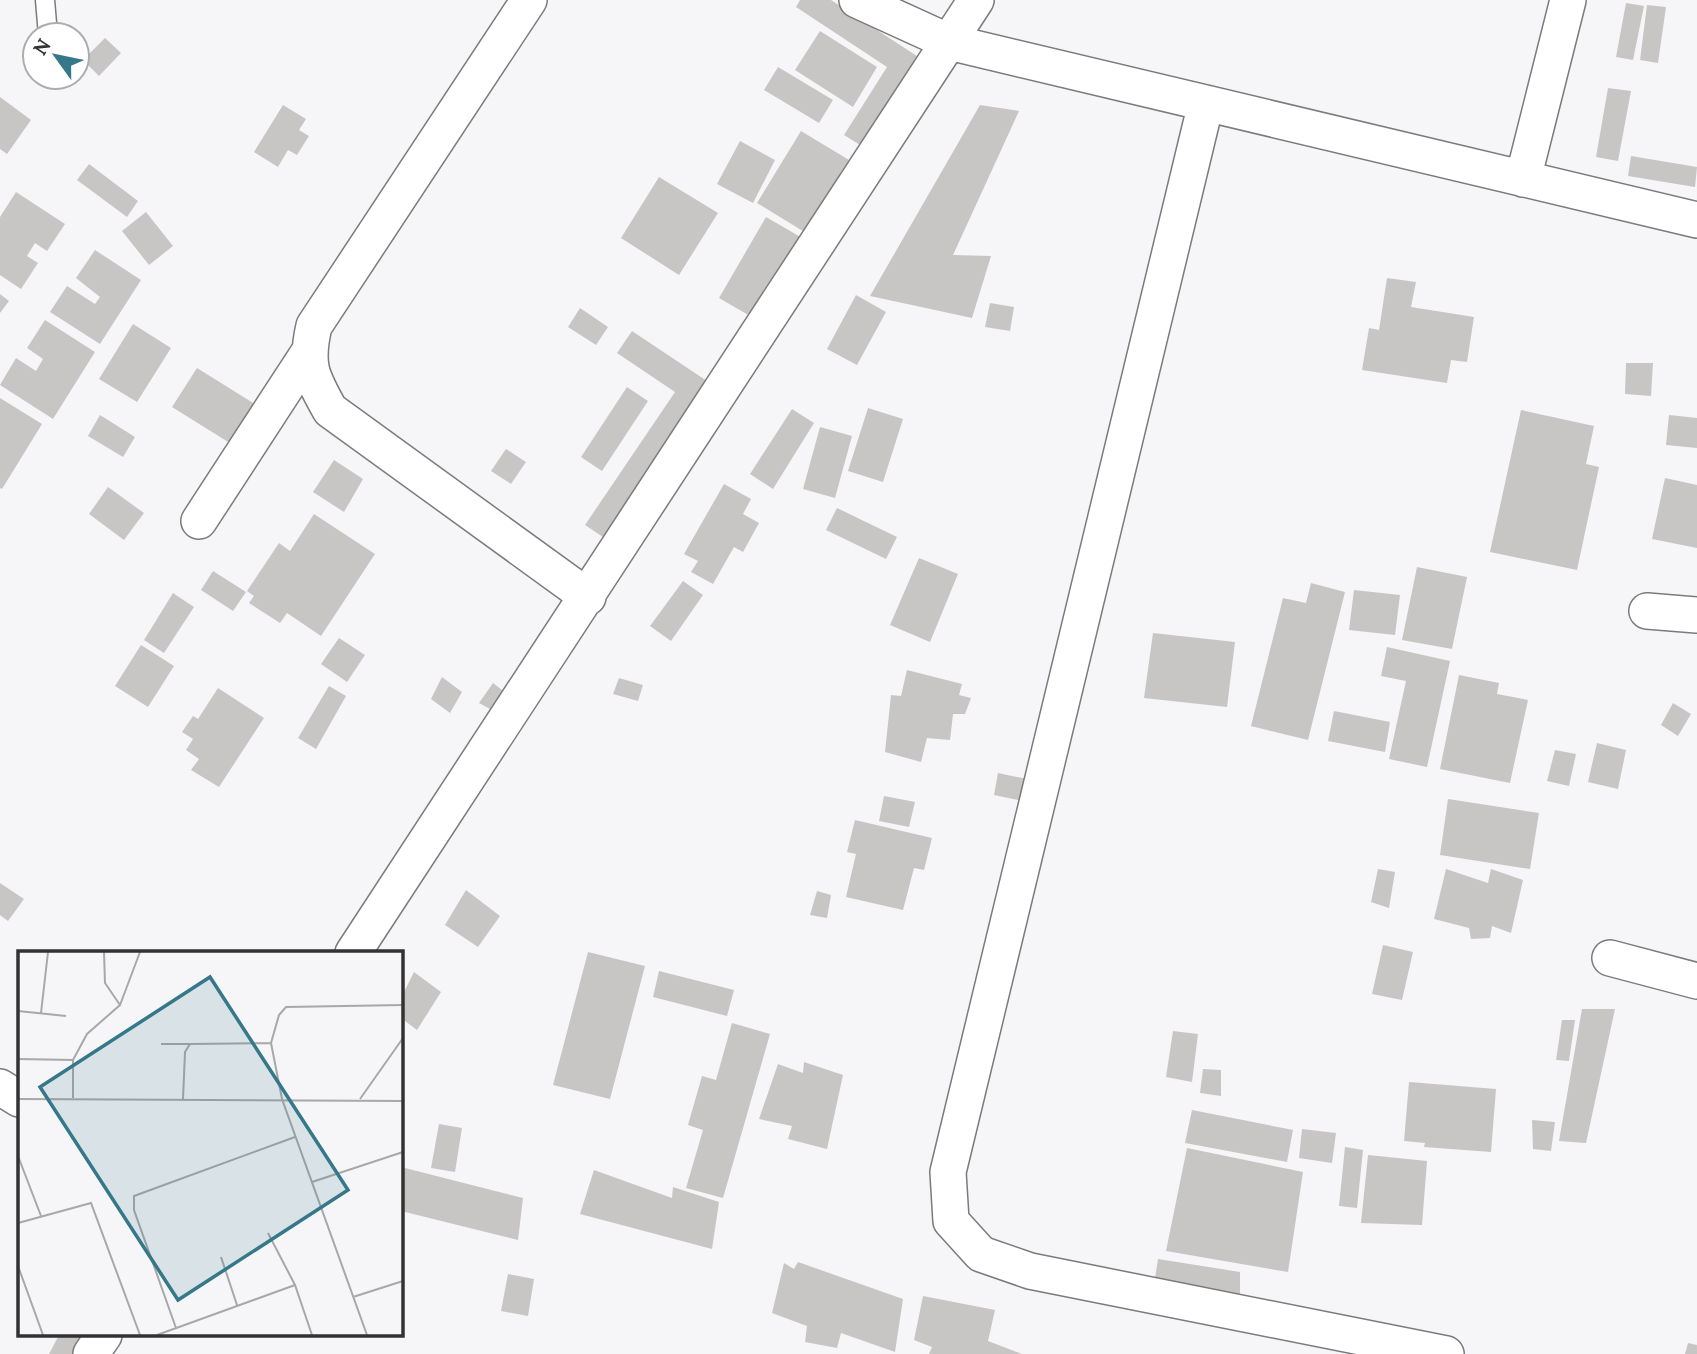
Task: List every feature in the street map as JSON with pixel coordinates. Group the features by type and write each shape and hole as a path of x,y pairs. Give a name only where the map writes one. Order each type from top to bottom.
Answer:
{"street":[{"path":"199,521 307,355 314,326 529,0"},
{"path":"857,0 949,42 1697,220"},
{"path":"354,951 976,0"},
{"path":"1523,179 1568,0"},
{"path":"1206,103 948,1172 951,1221 981,1254 1030,1271 1446,1354"},
{"path":"307,355 312,378 331,411 588,597"},
{"path":"1647,611 1697,615"},
{"path":"1610,958 1697,981"},
{"path":"0,1087 18,1098"},
{"path":"91,1354 103,1336"}],"lane":[{"path":"44,0 46,21"}],"building":[{"path":"800,0 831,0 923,60 865,148 844,135 887,67 796,7"},
{"path":"1626,3 1644,6 1633,60 1616,57"},
{"path":"1647,5 1666,7 1658,63 1640,60"},
{"path":"820,31 877,67 853,107 795,70"},
{"path":"105,38 121,53 99,76 91,68 91,52"},
{"path":"778,67 833,100 819,123 764,90"},
{"path":"1608,88 1631,91 1618,161 1596,157"},
{"path":"0,97 31,120 7,154 0,149"},
{"path":"283,105 306,119 299,130 309,136 297,155 288,150 278,167 254,152"},
{"path":"980,105 1019,111 953,255 991,256 972,318 870,296"},
{"path":"801,131 849,160 840,173 847,178 811,236 757,203"},
{"path":"740,141 775,160 753,203 717,184"},
{"path":"1631,156 1697,167 1695,187 1628,176"},
{"path":"89,164 138,201 127,217 77,180"},
{"path":"659,177 718,213 679,275 621,238"},
{"path":"16,192 65,224 47,251 35,243 27,256 38,263 21,289 0,275 0,217"},
{"path":"146,212 173,246 149,265 122,231"},
{"path":"766,217 804,239 757,320 719,298"},
{"path":"95,250 141,280 100,344 50,312 67,286 95,304 100,297 76,278"},
{"path":"1387,278 1416,282 1411,307 1474,317 1467,362 1451,360 1447,383 1362,370 1369,328 1379,330"},
{"path":"0,294 9,301 0,313"},
{"path":"856,295 886,312 857,365 827,349"},
{"path":"990,303 1014,307 1010,331 985,327"},
{"path":"580,308 608,327 596,345 568,327"},
{"path":"45,320 95,352 53,419 0,385 16,358 36,371 43,359 27,348"},
{"path":"133,324 171,348 137,402 99,379"},
{"path":"632,331 707,381 603,537 585,525 675,392 617,353"},
{"path":"1626,363 1653,363 1651,396 1625,394"},
{"path":"197,368 258,406 233,445 172,407"},
{"path":"627,387 648,401 602,471 581,457"},
{"path":"0,398 42,424 2,489 0,488"},
{"path":"868,408 903,419 883,482 848,471"},
{"path":"792,409 814,423 773,489 750,474"},
{"path":"1521,410 1594,426 1586,464 1599,467 1577,570 1490,552"},
{"path":"100,415 135,437 123,457 88,436"},
{"path":"1669,415 1697,418 1697,448 1666,445"},
{"path":"820,427 852,436 835,498 803,489"},
{"path":"506,449 526,462 511,484 491,471"},
{"path":"334,460 363,479 344,512 313,492"},
{"path":"1665,478 1697,485 1697,548 1652,539"},
{"path":"724,484 751,499 743,514 759,523 743,552 734,547 713,584 691,572 698,561 684,554"},
{"path":"108,487 144,513 124,540 89,514"},
{"path":"837,508 897,537 886,559 826,530"},
{"path":"314,514 375,554 321,636 287,613 280,623 249,603 254,596 247,591 279,543 290,551"},
{"path":"919,558 958,574 930,642 890,625"},
{"path":"1417,567 1467,577 1452,649 1402,640"},
{"path":"213,571 246,592 233,611 201,590"},
{"path":"683,581 703,595 671,641 650,626"},
{"path":"1311,583 1345,592 1308,740 1251,726 1283,598 1306,603"},
{"path":"1354,590 1400,595 1395,635 1349,630"},
{"path":"173,593 194,607 164,653 144,640"},
{"path":"1153,633 1235,642 1227,707 1144,698"},
{"path":"339,638 365,655 347,682 321,664"},
{"path":"141,645 174,666 148,707 115,686"},
{"path":"1387,647 1450,661 1427,767 1389,759 1406,681 1381,676"},
{"path":"907,670 962,684 959,695 971,698 965,714 953,714 950,740 927,738 921,762 885,752 891,695 901,696"},
{"path":"1459,675 1499,683 1497,694 1528,700 1510,783 1440,769"},
{"path":"442,677 462,692 450,713 431,699"},
{"path":"619,678 643,685 638,701 613,694"},
{"path":"493,683 511,697 499,714 479,703"},
{"path":"329,686 346,696 316,749 298,738"},
{"path":"218,688 264,718 219,787 191,770 199,759 186,750 193,739 182,732 193,716 198,719"},
{"path":"1673,703 1691,714 1678,736 1661,725"},
{"path":"1334,711 1390,722 1385,752 1328,741"},
{"path":"1597,743 1626,750 1618,789 1588,782"},
{"path":"1555,750 1576,754 1569,786 1547,781"},
{"path":"998,773 1027,779 1023,801 994,795"},
{"path":"884,796 915,802 909,827 879,821"},
{"path":"1448,799 1539,813 1530,869 1440,855"},
{"path":"855,820 932,838 924,870 914,868 903,910 846,897 856,854 847,852"},
{"path":"1378,869 1395,872 1389,908 1371,902"},
{"path":"1446,869 1488,883 1491,869 1523,880 1511,933 1492,926 1490,938 1471,939 1469,928 1434,919"},
{"path":"0,883 24,899 8,921 0,915"},
{"path":"466,890 500,916 478,947 445,925"},
{"path":"817,891 831,895 827,918 810,915"},
{"path":"1383,945 1413,952 1402,1000 1372,994"},
{"path":"588,952 645,966 610,1099 553,1085"},
{"path":"659,971 734,990 727,1016 653,997"},
{"path":"414,972 441,992 417,1030 402,1019 402,996"},
{"path":"1582,1009 1615,1009 1586,1143 1559,1141"},
{"path":"1562,1020 1575,1020 1569,1061 1556,1060"},
{"path":"732,1023 770,1034 723,1198 686,1188 703,1130 688,1125 702,1076 716,1080"},
{"path":"1173,1031 1198,1034 1192,1082 1166,1077"},
{"path":"804,1062 843,1075 827,1149 788,1139 792,1126 759,1119 778,1064 803,1073"},
{"path":"1203,1069 1221,1070 1221,1096 1200,1093"},
{"path":"1409,1082 1496,1089 1491,1152 1424,1147 1425,1143 1404,1141"},
{"path":"1192,1110 1293,1130 1287,1162 1185,1143"},
{"path":"1532,1120 1555,1122 1551,1151 1533,1149"},
{"path":"439,1124 462,1128 455,1172 431,1168"},
{"path":"1302,1129 1336,1133 1332,1163 1299,1158"},
{"path":"1345,1147 1363,1150 1357,1208 1339,1206"},
{"path":"1187,1148 1303,1172 1288,1272 1166,1251"},
{"path":"1368,1155 1427,1161 1422,1225 1361,1223"},
{"path":"402,1167 523,1198 518,1240 402,1211"},
{"path":"594,1170 672,1198 673,1187 719,1202 712,1249 580,1214"},
{"path":"1158,1259 1240,1272 1240,1300 1154,1285"},
{"path":"798,1262 903,1299 895,1352 841,1333 837,1348 805,1342 807,1326 772,1313 784,1263 794,1269"},
{"path":"508,1274 534,1279 528,1316 501,1311"},
{"path":"923,1296 995,1310 988,1341 1022,1354 929,1354 932,1347 914,1340"},
{"path":"58,1336 86,1336 75,1354 49,1354"},
{"path":"1688,1343 1697,1345 1697,1354 1685,1354"}]}
